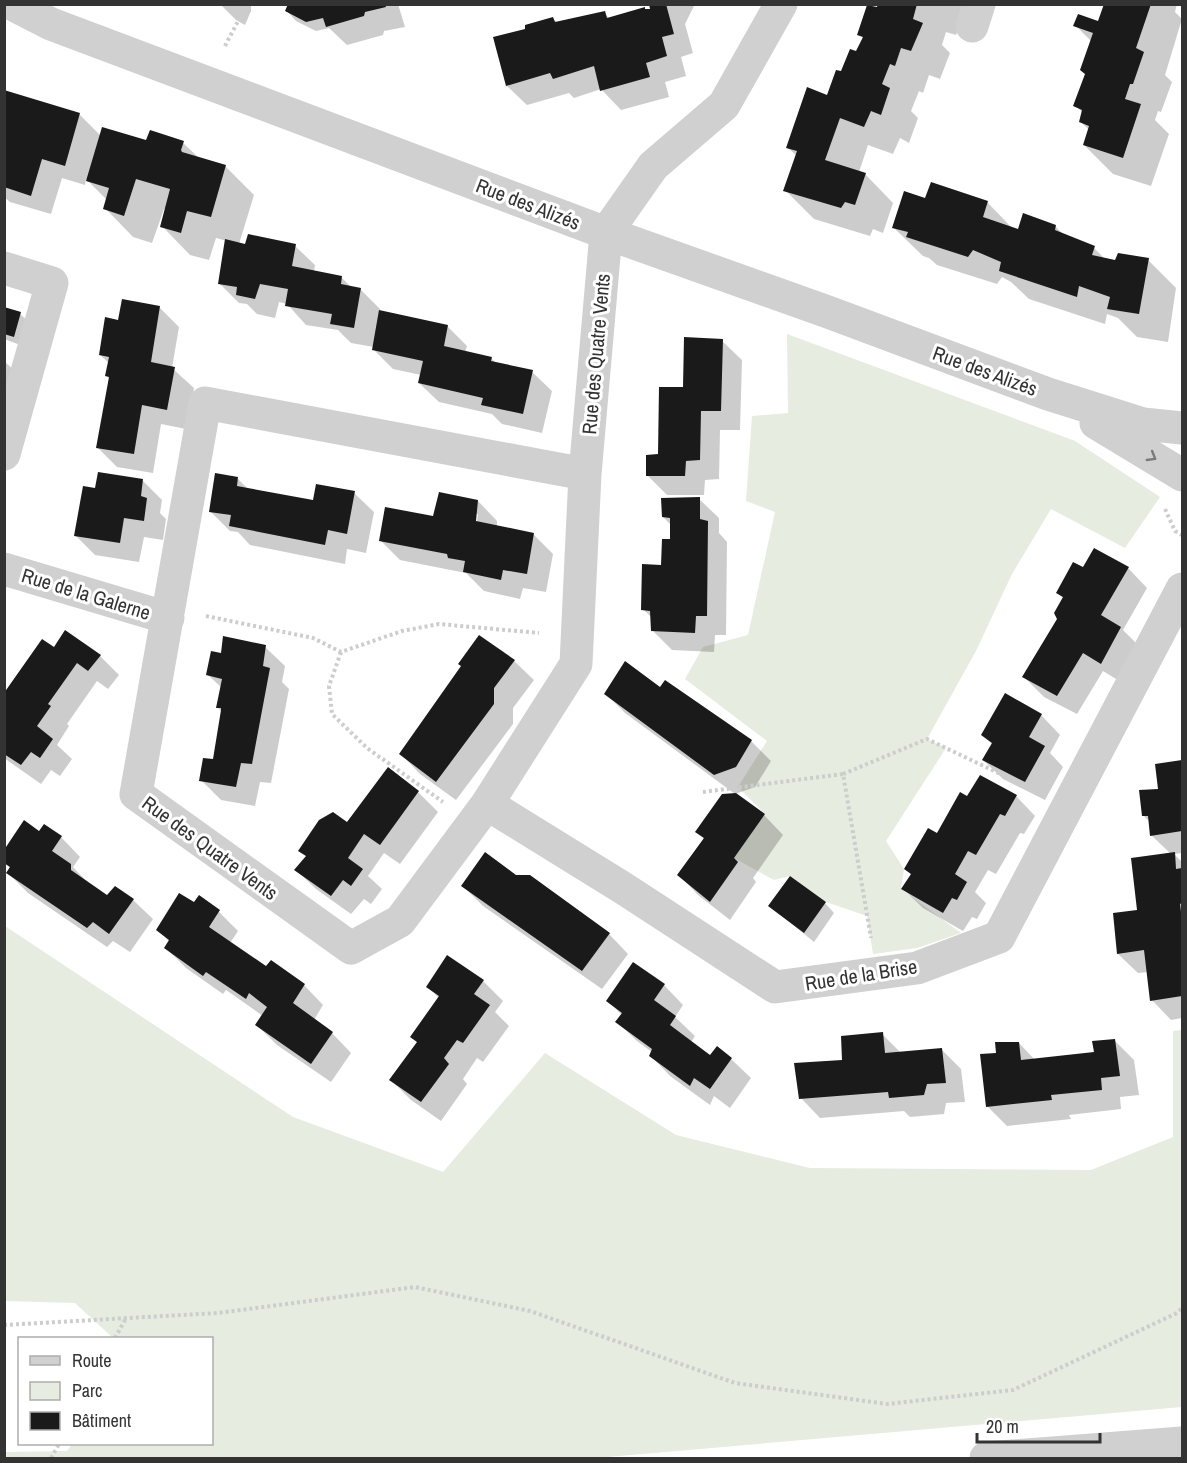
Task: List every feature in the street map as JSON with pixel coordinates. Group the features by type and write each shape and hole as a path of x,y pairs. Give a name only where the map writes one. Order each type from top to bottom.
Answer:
{"street":[{"name":"Rue des Alizés","path":"12,4 51,24 606,233 1048,394 1143,424 1182,428"},
{"path":"606,233 653,166 724,105 781,4"},
{"name":"Rue des Quatre Vents","path":"585,474 205,403 136,794 351,948 400,921 480,813 576,664 585,474 606,233"},
{"path":"4,268 52,283 4,454"},
{"name":"Rue des Alizés","path":"1048,394 1182,475"},
{"name":"Rue de la Galerne","path":"4,569 169,614"},
{"name":"Rue de la Brise","path":"480,813 623,888 776,987 918,968 999,937 1182,589"},
{"path":"986,1458 1182,1443"}],"path":[{"path":"225,46 247,4"},
{"path":"169,614 313,638 341,652 402,631 439,624 578,637"},
{"path":"341,652 328,686 332,714 367,748 480,813"},
{"path":"703,792 843,774 927,739 1068,806"},
{"path":"843,774 877,974"},
{"path":"4,1325 218,1313 415,1287 530,1311 735,1383 887,1404 1013,1390 1177,1313 1182,1308"},
{"path":"116,1337 126,1317"}],"green space":[{"path":"787,334 1075,441 1160,497 1125,548 1051,509 1012,574 976,651 927,739 946,748 886,841 904,869 901,889 961,933 917,948 873,954 867,916 826,902 790,876 774,880 734,858 765,814 738,787 767,741 685,679 703,647 748,635 775,512 746,501 752,416 788,413"},
{"path":"5,926 293,1117 443,1172 545,1053 676,1135 810,1168 1091,1170 1173,1137 1173,1031 1182,1030 1182,1407 596,1458 5,1458 5,1452 67,1451 71,1445 213,1445 213,1337 112,1337 75,1303 5,1301"}],"building":[{"path":"288,4 385,4 386,7 365,12 364,16 326,27 323,18 306,22 285,11"},
{"path":"649,4 666,4 674,34 662,37 667,56 646,63 650,77 600,91 594,66 553,79 550,73 506,86 493,37 525,29 525,25 553,17 555,22 605,11 607,18 645,7 645,9 650,9"},
{"path":"878,4 917,4 913,19 923,23 911,51 901,48 895,66 890,64 882,84 890,88 881,115 871,111 864,127 840,118 825,160 866,173 855,205 845,202 841,208 783,191 797,151 786,148 807,87 827,95 836,70 841,71 850,49 856,51 863,37 857,35 867,5 877,7"},
{"path":"1104,4 1151,4 1136,48 1144,52 1125,99 1141,104 1123,158 1083,145 1089,126 1079,122 1082,110 1073,106 1085,74 1080,70 1093,33 1073,26 1078,14 1098,21"},
{"path":"4,90 80,113 65,166 42,159 31,196 4,187"},
{"path":"102,127 146,140 150,130 184,141 182,152 226,165 211,217 187,211 181,233 160,227 170,189 136,179 124,216 103,209 109,188 86,181"},
{"path":"931,182 988,201 983,217 1018,229 1023,213 1056,225 1055,230 1095,246 1092,255 1115,260 1118,253 1149,258 1139,314 1107,309 1110,297 1079,286 1077,297 999,271 1001,262 973,250 968,257 906,237 908,232 892,228 904,191 925,198"},
{"path":"248,234 296,244 292,266 342,276 341,284 361,288 354,328 330,324 332,314 285,306 288,289 260,284 255,299 236,295 237,287 218,284 225,239 245,244"},
{"path":"122,299 160,306 151,362 175,367 167,410 142,405 134,454 96,448 109,377 105,376 109,357 99,355 105,317 118,320"},
{"path":"4,307 21,312 14,337 4,334"},
{"path":"379,310 448,325 444,346 492,357 491,361 533,370 523,414 481,405 483,398 418,383 423,361 372,350"},
{"path":"684,337 723,339 721,411 701,411 700,460 686,461 685,476 646,476 646,455 658,454 659,387 683,387"},
{"path":"98,472 143,479 141,496 147,498 144,521 124,518 120,543 74,536 83,486 95,488"},
{"path":"215,473 238,477 237,486 313,500 316,484 355,491 347,534 328,530 325,545 229,526 231,515 209,512"},
{"path":"439,492 478,500 476,521 534,533 527,574 503,570 501,580 463,572 465,561 448,558 447,554 379,541 385,507 433,516"},
{"path":"700,497 700,519 708,521 707,616 696,616 695,633 651,631 650,611 641,610 642,564 661,565 662,539 670,539 670,518 662,517 661,498"},
{"path":"1094,548 1129,567 1101,615 1121,627 1101,664 1083,653 1057,696 1022,677 1057,619 1054,613 1063,597 1056,593 1073,562 1083,567"},
{"path":"65,630 101,655 88,671 77,663 48,704 51,706 37,726 53,739 40,758 31,752 21,765 4,754 4,693 42,639 54,647"},
{"path":"479,635 515,660 494,688 494,704 436,782 399,754 461,666 458,664"},
{"path":"223,636 266,645 263,666 270,668 252,764 241,763 236,787 199,781 203,758 213,759 221,710 221,708 216,708 222,679 206,675 211,651 221,653"},
{"path":"625,661 660,687 665,680 752,740 736,767 714,775 604,694"},
{"path":"1005,693 1042,714 1029,737 1045,746 1025,782 982,760 992,743 981,735"},
{"path":"1182,760 1182,831 1150,836 1148,816 1142,816 1139,790 1158,789 1155,764"},
{"path":"388,767 419,791 380,845 364,834 348,858 363,869 351,886 343,880 331,896 294,870 306,856 298,851 319,820 333,812 347,822"},
{"path":"980,775 1017,795 1005,816 1000,814 976,855 968,851 955,874 967,882 957,900 952,898 943,913 901,889 911,874 904,869 928,828 937,833 960,792 967,796"},
{"path":"736,793 765,814 734,858 738,862 710,902 677,875 704,838 695,832 722,794"},
{"path":"24,820 39,831 44,824 62,836 52,851 71,864 71,870 107,895 115,886 134,899 109,934 93,922 87,928 6,873 10,867 4,863 4,850"},
{"path":"485,852 516,875 530,875 610,933 582,971 461,886"},
{"path":"1175,852 1176,869 1182,868 1182,903 1180,904 1182,996 1150,1001 1144,950 1117,954 1113,913 1137,910 1131,858"},
{"path":"790,876 826,902 804,933 768,906"},
{"path":"179,893 194,902 199,895 220,910 209,927 266,966 271,960 305,984 293,1003 333,1032 311,1064 255,1025 267,1007 249,993 246,999 206,972 203,976 164,948 169,940 156,930"},
{"path":"447,955 484,980 474,994 490,1005 463,1043 457,1040 444,1058 449,1064 421,1102 389,1080 417,1042 410,1037 439,996 426,987"},
{"path":"633,962 665,984 654,1000 676,1016 670,1025 710,1055 717,1046 732,1058 710,1089 694,1078 690,1086 649,1056 652,1049 615,1022 622,1013 606,1001"},
{"path":"883,1032 885,1053 942,1048 946,1083 927,1084 924,1095 889,1098 888,1092 799,1099 794,1063 842,1060 841,1036"},
{"path":"1115,1039 1120,1076 1101,1078 1102,1090 1051,1095 1052,1100 986,1107 980,1054 996,1053 995,1042 1019,1042 1021,1060 1094,1052 1092,1041"}]}
